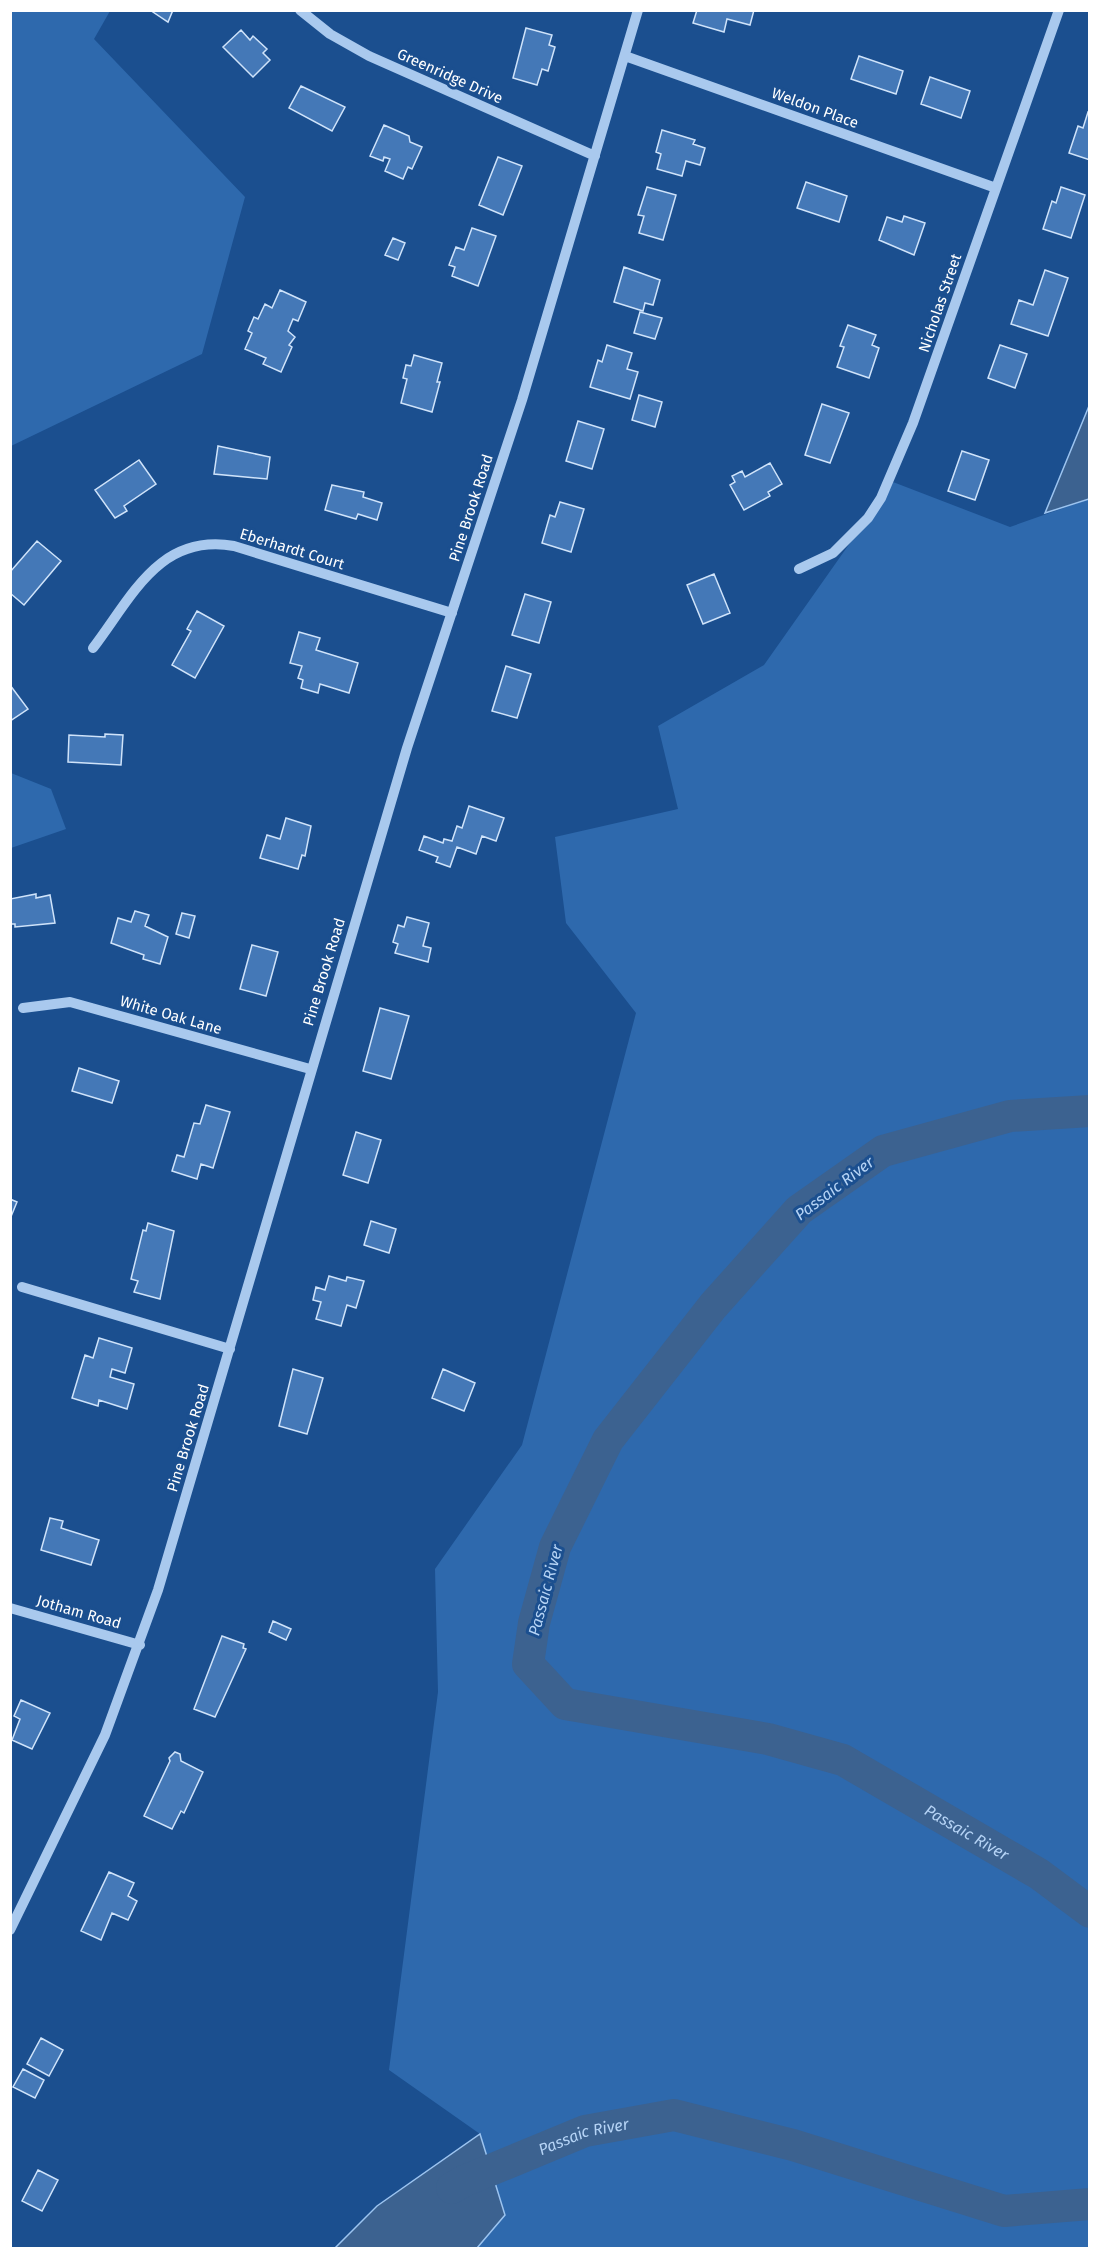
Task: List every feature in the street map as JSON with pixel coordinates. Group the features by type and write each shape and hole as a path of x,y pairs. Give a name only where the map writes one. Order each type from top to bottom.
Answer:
{"street":[{"name":"Greenridge Drive","path":"300,10 330,34 369,56 595,156"},
{"name":"Pine Brook Road","path":"10,1930 105,1735 140,1645 230,1349 310,1069 407,748 525,391 638,10"},
{"name":"Nicholas Street","path":"799,569 840,548 868,518 881,498 913,423 1059,10"},
{"name":"Weldon Place","path":"625,56 996,188"},
{"name":"Eberhardt Court","path":"93,648 155,567 174,552 210,543 234,546 452,614"},
{"name":"White Oak Lane","path":"23,1008 70,1002 310,1069"},
{"path":"22,1287 230,1349"},
{"name":"Jotham Road","path":"10,1608 140,1645"}],"shaded area":[{"path":"11,10 110,11 94,39 245,197 202,354 11,446"},
{"path":"1089,406 1089,499 1045,513"},
{"path":"893,482 1010,527 1089,499 1089,2248 477,2248 505,2215 480,2134 389,2070 438,1692 435,1569 522,1445 636,1013 566,923 555,837 678,809 658,726 764,665"},
{"path":"11,773 51,789 66,829 11,848"},
{"path":"480,2134 505,2215 477,2248 335,2248 377,2206"}],"building":[{"path":"150,10 173,10 168,22"},
{"path":"697,10 754,10 750,25 727,19 724,32 693,23"},
{"path":"526,28 552,35 549,45 555,47 548,71 542,69 537,85 513,78"},
{"path":"241,30 250,40 253,36 267,49 263,53 270,60 253,77 223,47"},
{"path":"859,56 903,71 896,94 851,79"},
{"path":"930,77 970,91 961,118 921,104"},
{"path":"301,86 345,107 332,131 289,108"},
{"path":"1088,112 1090,113 1090,160 1069,153 1078,126 1083,128"},
{"path":"384,125 409,136 410,142 422,147 412,169 408,167 403,179 385,171 390,159 384,157 383,161 370,156"},
{"path":"662,130 695,140 693,144 705,148 700,165 686,161 682,176 657,169 661,154 656,152"},
{"path":"498,157 522,166 503,215 479,205"},
{"path":"806,182 847,196 839,222 797,208"},
{"path":"647,187 676,195 663,240 639,233 644,216 638,215"},
{"path":"1061,187 1085,195 1071,238 1043,229 1052,201 1056,203"},
{"path":"904,216 925,223 914,255 879,240 887,217 902,222"},
{"path":"472,228 496,236 478,286 452,276 455,267 449,265 456,247 464,250"},
{"path":"393,238 405,243 398,260 385,255"},
{"path":"624,267 660,280 653,305 645,303 643,311 614,302"},
{"path":"1045,270 1068,278 1048,336 1011,324 1019,300 1033,305"},
{"path":"280,290 306,302 298,321 293,319 288,331 295,337 289,345 292,347 281,372 263,364 266,358 245,349 252,333 248,331 254,317 258,319 265,304 272,308"},
{"path":"640,312 662,318 655,339 634,333"},
{"path":"848,325 876,335 872,345 879,348 869,378 837,367 844,347 840,346"},
{"path":"607,345 632,353 627,369 638,372 630,399 590,387 598,360 602,362"},
{"path":"1000,345 1027,354 1015,388 988,378"},
{"path":"414,355 442,363 437,382 440,382 432,412 401,403 407,379 403,378 406,365 411,366"},
{"path":"639,395 662,402 655,427 632,420"},
{"path":"822,404 849,413 830,463 805,455"},
{"path":"578,421 604,429 592,469 566,461"},
{"path":"218,446 270,457 267,479 214,474"},
{"path":"962,451 989,460 975,500 948,491"},
{"path":"139,460 156,484 124,506 127,511 115,518 95,490"},
{"path":"770,463 782,484 768,492 770,496 744,510 730,485 735,482 732,476 742,471 745,477"},
{"path":"332,485 364,492 363,497 382,503 377,520 358,514 356,519 325,510"},
{"path":"560,502 584,509 571,552 542,543 550,515 555,517"},
{"path":"37,541 61,561 24,605 10,593 10,572"},
{"path":"714,574 730,613 703,624 687,585"},
{"path":"525,594 551,602 539,643 512,635"},
{"path":"197,611 224,626 195,678 172,665 191,631 187,629"},
{"path":"299,632 320,638 316,650 358,663 349,693 320,684 318,693 301,688 303,680 298,678 302,666 290,663"},
{"path":"506,666 531,674 517,718 492,711"},
{"path":"10,685 28,709 10,721"},
{"path":"105,734 123,735 121,765 68,762 69,735 105,737"},
{"path":"469,806 504,818 496,841 482,836 476,854 457,847 450,867 436,862 438,857 419,850 424,836 443,843 444,839 452,841 457,826 462,828"},
{"path":"286,818 311,826 305,856 302,855 298,869 260,858 267,835 280,839"},
{"path":"36,894 36,898 50,895 55,923 15,927 15,924 10,924 10,899"},
{"path":"135,911 149,915 145,926 168,937 160,964 143,959 144,955 111,943 118,918 131,922"},
{"path":"182,913 195,916 189,938 176,934"},
{"path":"407,917 429,923 423,946 431,948 428,962 395,953 398,944 393,942 398,925 404,927"},
{"path":"252,945 278,952 266,996 240,989"},
{"path":"380,1008 409,1016 391,1079 363,1071"},
{"path":"79,1068 119,1081 112,1103 72,1091"},
{"path":"206,1105 230,1112 213,1168 201,1164 197,1179 172,1171 177,1155 184,1157 194,1123 200,1124"},
{"path":"356,1132 381,1140 368,1183 343,1175"},
{"path":"10,1199 17,1202 10,1219"},
{"path":"371,1221 396,1229 389,1253 364,1245"},
{"path":"148,1223 174,1231 160,1299 134,1292 138,1281 131,1279 143,1230 146,1231"},
{"path":"329,1276 346,1281 347,1277 364,1281 356,1308 347,1305 341,1326 316,1319 321,1302 313,1300 316,1287 325,1290"},
{"path":"99,1338 132,1348 125,1373 112,1369 110,1377 134,1384 127,1409 99,1400 98,1406 72,1398 85,1355 93,1358"},
{"path":"293,1369 323,1378 307,1434 279,1426"},
{"path":"443,1369 475,1383 464,1411 432,1398"},
{"path":"50,1518 63,1521 61,1528 99,1540 91,1565 41,1550"},
{"path":"273,1621 291,1629 286,1640 269,1632"},
{"path":"222,1636 244,1644 243,1648 246,1649 215,1717 194,1709"},
{"path":"21,1700 50,1713 32,1749 12,1740 20,1719 14,1716"},
{"path":"175,1752 180,1754 181,1761 203,1772 184,1813 181,1811 172,1829 144,1816 170,1761 169,1758"},
{"path":"109,1872 134,1883 128,1896 137,1901 128,1920 112,1913 101,1940 81,1931"},
{"path":"41,2038 63,2050 49,2076 27,2064"},
{"path":"23,2069 44,2080 35,2098 13,2087"},
{"path":"38,2170 58,2180 42,2211 22,2201"}],"waterway":[{"name":"Passaic River","path":"1090,1111 1010,1116 883,1151 799,1210 713,1306 608,1440 555,1547 534,1623 528,1664 565,1704 768,1739 843,1760 1039,1874 1090,1912"},
{"name":"Passaic River","path":"452,2188 585,2131 674,2115 793,2145 1004,2211 1090,2204"}]}
